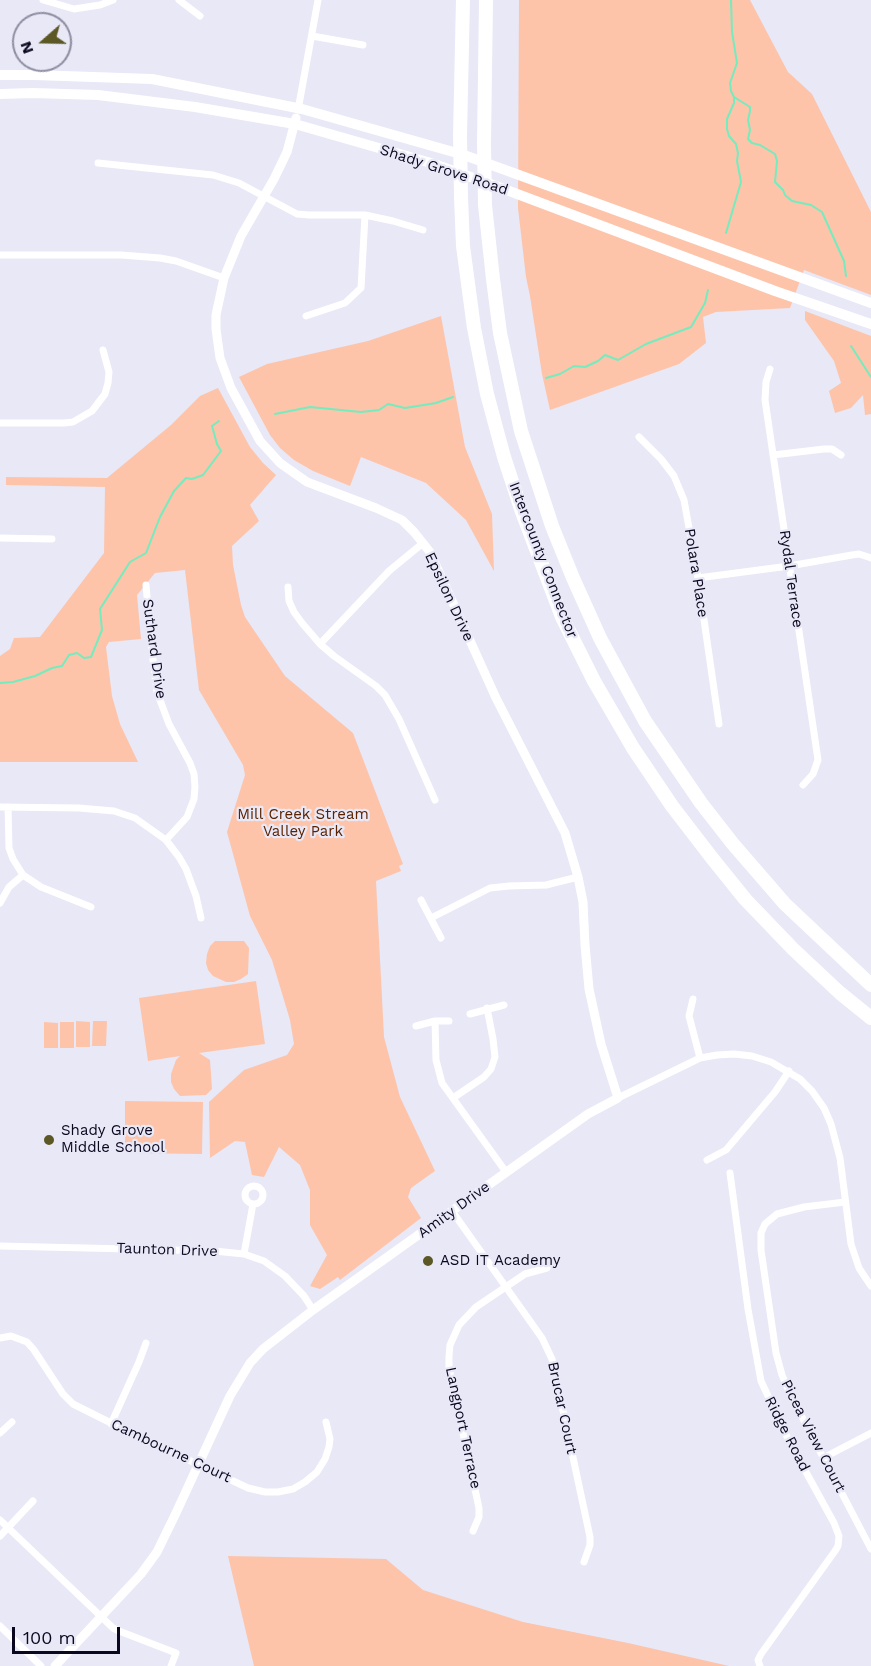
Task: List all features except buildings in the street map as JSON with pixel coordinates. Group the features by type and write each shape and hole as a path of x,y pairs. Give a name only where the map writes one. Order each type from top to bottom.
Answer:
{"highway":[{"name":"Intercounty Connector","path":"463,0 461,197 463,246 474,328 487,394 504,457 522,512 562,617 594,681 633,748 672,806 745,899 794,949 871,1020"},
{"name":"Intercounty Connector","path":"486,0 485,205 493,279 500,333 521,431 552,526 600,638 645,721 701,803 785,904 871,985"}],"main road":[{"name":"Shady Grove Road","path":"0,75 152,79 296,117 464,155 871,303"},
{"name":"Shady Grove Road","path":"0,94 98,95 296,117 507,190 775,291 871,324"}],"street":[{"path":"43,0 74,9 100,5 113,0"},
{"path":"179,0 200,16"},
{"path":"296,117 318,0"},
{"path":"312,36 363,45"},
{"name":"Epsilon Drive","path":"296,117 287,152 241,236 224,278 216,315 220,358 231,388 260,441 280,463 306,482 402,520 423,543 436,564 496,698 565,833 583,902 589,989 601,1044 618,1098"},
{"path":"98,163 213,175 239,183 297,214 309,216 365,215 423,230"},
{"path":"306,316 345,303 361,288 365,215"},
{"path":"0,255 121,255 160,258 176,261 224,278"},
{"path":"0,423 73,422 92,411 105,394 108,383 109,372 103,350"},
{"name":"Rydal Terrace","path":"770,369 766,381 765,400 818,760 813,774 803,785"},
{"name":"Polara Place","path":"639,437 674,476 684,500 698,578 718,724"},
{"path":"773,456 824,449 832,449 841,455"},
{"path":"0,538 52,538"},
{"path":"320,644 389,571 423,543"},
{"path":"698,578 859,554 871,558"},
{"name":"Suthard Drive","path":"146,585 158,692 168,724 194,774 194,799 187,817 166,840"},
{"path":"288,587 289,601 302,624 334,657 376,686 385,695 399,719 435,800"},
{"path":"0,807 80,808 114,811 135,818 166,840 179,856 196,896 201,918"},
{"path":"8,807 9,848 23,875 42,887 92,907"},
{"path":"0,903 9,887 23,875"},
{"path":"431,918 490,888 546,885 578,877"},
{"path":"421,900 441,938"},
{"path":"693,999 689,1016 700,1058"},
{"path":"470,1014 504,1005"},
{"path":"453,1098 484,1077 491,1069 495,1057 487,1008"},
{"path":"435,1021 436,1060 442,1083 506,1172"},
{"path":"416,1026 435,1021 449,1021"},
{"name":"Amity Drive","path":"55,1666 141,1574 157,1552 230,1396 250,1363 263,1348 588,1114 700,1058 734,1054 752,1056 789,1071 812,1091 824,1108 831,1124 840,1158 851,1244 859,1268 871,1286"},
{"path":"707,1160 726,1150 775,1092 789,1071"},
{"name":"Ridge Road","path":"730,1173 748,1309 761,1381 839,1536 835,1551 761,1654 758,1660 760,1666"},
{"name":"Picea View Court","path":"845,1202 777,1214 765,1224 761,1233 760,1250 779,1365 790,1394 871,1549"},
{"path":"244,1254 253,1204"},
{"name":"Brucar Court","path":"452,1211 542,1338 552,1359 590,1537 585,1562"},
{"name":"Taunton Drive","path":"0,1246 213,1251 244,1254 264,1262 285,1276 314,1310"},
{"name":"Langport Terrace","path":"473,1531 479,1517 479,1508 449,1368 450,1345 459,1325 476,1307 525,1274 547,1268"},
{"name":"Cambourne Court","path":"0,1338 11,1336 27,1342 63,1394 73,1404 248,1488 265,1492 293,1489 317,1472 329,1447 330,1439 326,1422"},
{"path":"111,1424 146,1343"},
{"path":"0,1433 12,1422"},
{"path":"823,1458 871,1433"},
{"path":"0,1536 33,1501"},
{"path":"0,1520 113,1628 176,1653 171,1666"},
{"path":"0,1626 40,1666"}],"green space":[{"path":"519,0 750,0 788,72 812,94 871,212 871,295 804,270 790,308 716,312 703,317 706,343 679,364 550,410 526,277 518,208"},
{"path":"805,311 871,336 871,414 865,415 863,395 851,408 835,413 829,391 841,383 834,361 805,320"},
{"path":"441,316 465,447 492,514 494,571 466,520 426,483 361,457 350,486 313,471 294,460 270,435 239,377 267,364 368,341"},
{"name":"Mill Creek Stream Valley Park","path":"218,388 250,447 276,475 250,505 259,521 232,546 233,565 245,617 285,676 353,733 403,864 399,866 401,871 376,881 384,1037 400,1097 435,1171 411,1188 408,1197 421,1218 340,1280 338,1277 320,1289 310,1286 327,1255 310,1225 310,1190 300,1165 279,1147 264,1177 252,1175 245,1142 235,1141 210,1158 209,1102 244,1070 287,1055 294,1044 290,1020 272,960 250,916 227,832 245,775 243,765 199,690 185,570 155,573 137,595 141,639 109,642 106,647 112,696 120,724 138,762 0,762 0,656 10,649 14,638 40,637 104,553 105,487 6,485 6,477 107,478 171,425 200,396"},
{"path":"215,941 244,941 249,948 248,974 234,982 226,982 213,976 206,963 210,946"},
{"path":"256,981 265,1044 199,1053 210,1060 212,1089 206,1095 180,1096 171,1082 171,1074 180,1056 148,1061 139,998"},
{"path":"76,1021 90,1022 90,1047 76,1047"},
{"path":"93,1021 107,1021 106,1046 92,1046"},
{"path":"44,1022 58,1023 58,1048 44,1048"},
{"path":"60,1022 74,1022 74,1048 60,1048"},
{"path":"125,1101 203,1102 202,1154 125,1153"},
{"path":"228,1556 386,1559 423,1590 523,1622 729,1666 254,1666"}],"waterway":[{"path":"726,233 741,182 736,144 729,136 727,129 727,119 734,103 730,83 737,63 732,32 731,0"},
{"path":"734,97 750,107 748,139 775,154 777,161 775,182 792,201 811,205 822,212 844,261 846,276"},
{"path":"546,378 560,374 574,366 585,367 605,355 618,360 646,344 691,327 705,303 708,290"},
{"path":"851,346 871,377"},
{"path":"275,414 310,407 361,412 379,410 388,404 405,408 436,403 453,397"},
{"path":"0,683 35,676 62,666 69,655 77,653 84,658 91,657 102,630 100,609 130,562 146,553 160,517 174,491 186,478 192,479 203,475 221,451 212,426 219,421"}],"place":[{"name":"Shady Grove Middle School","path":"49,1140"},
{"name":"ASD IT Academy","path":"428,1261"}]}
